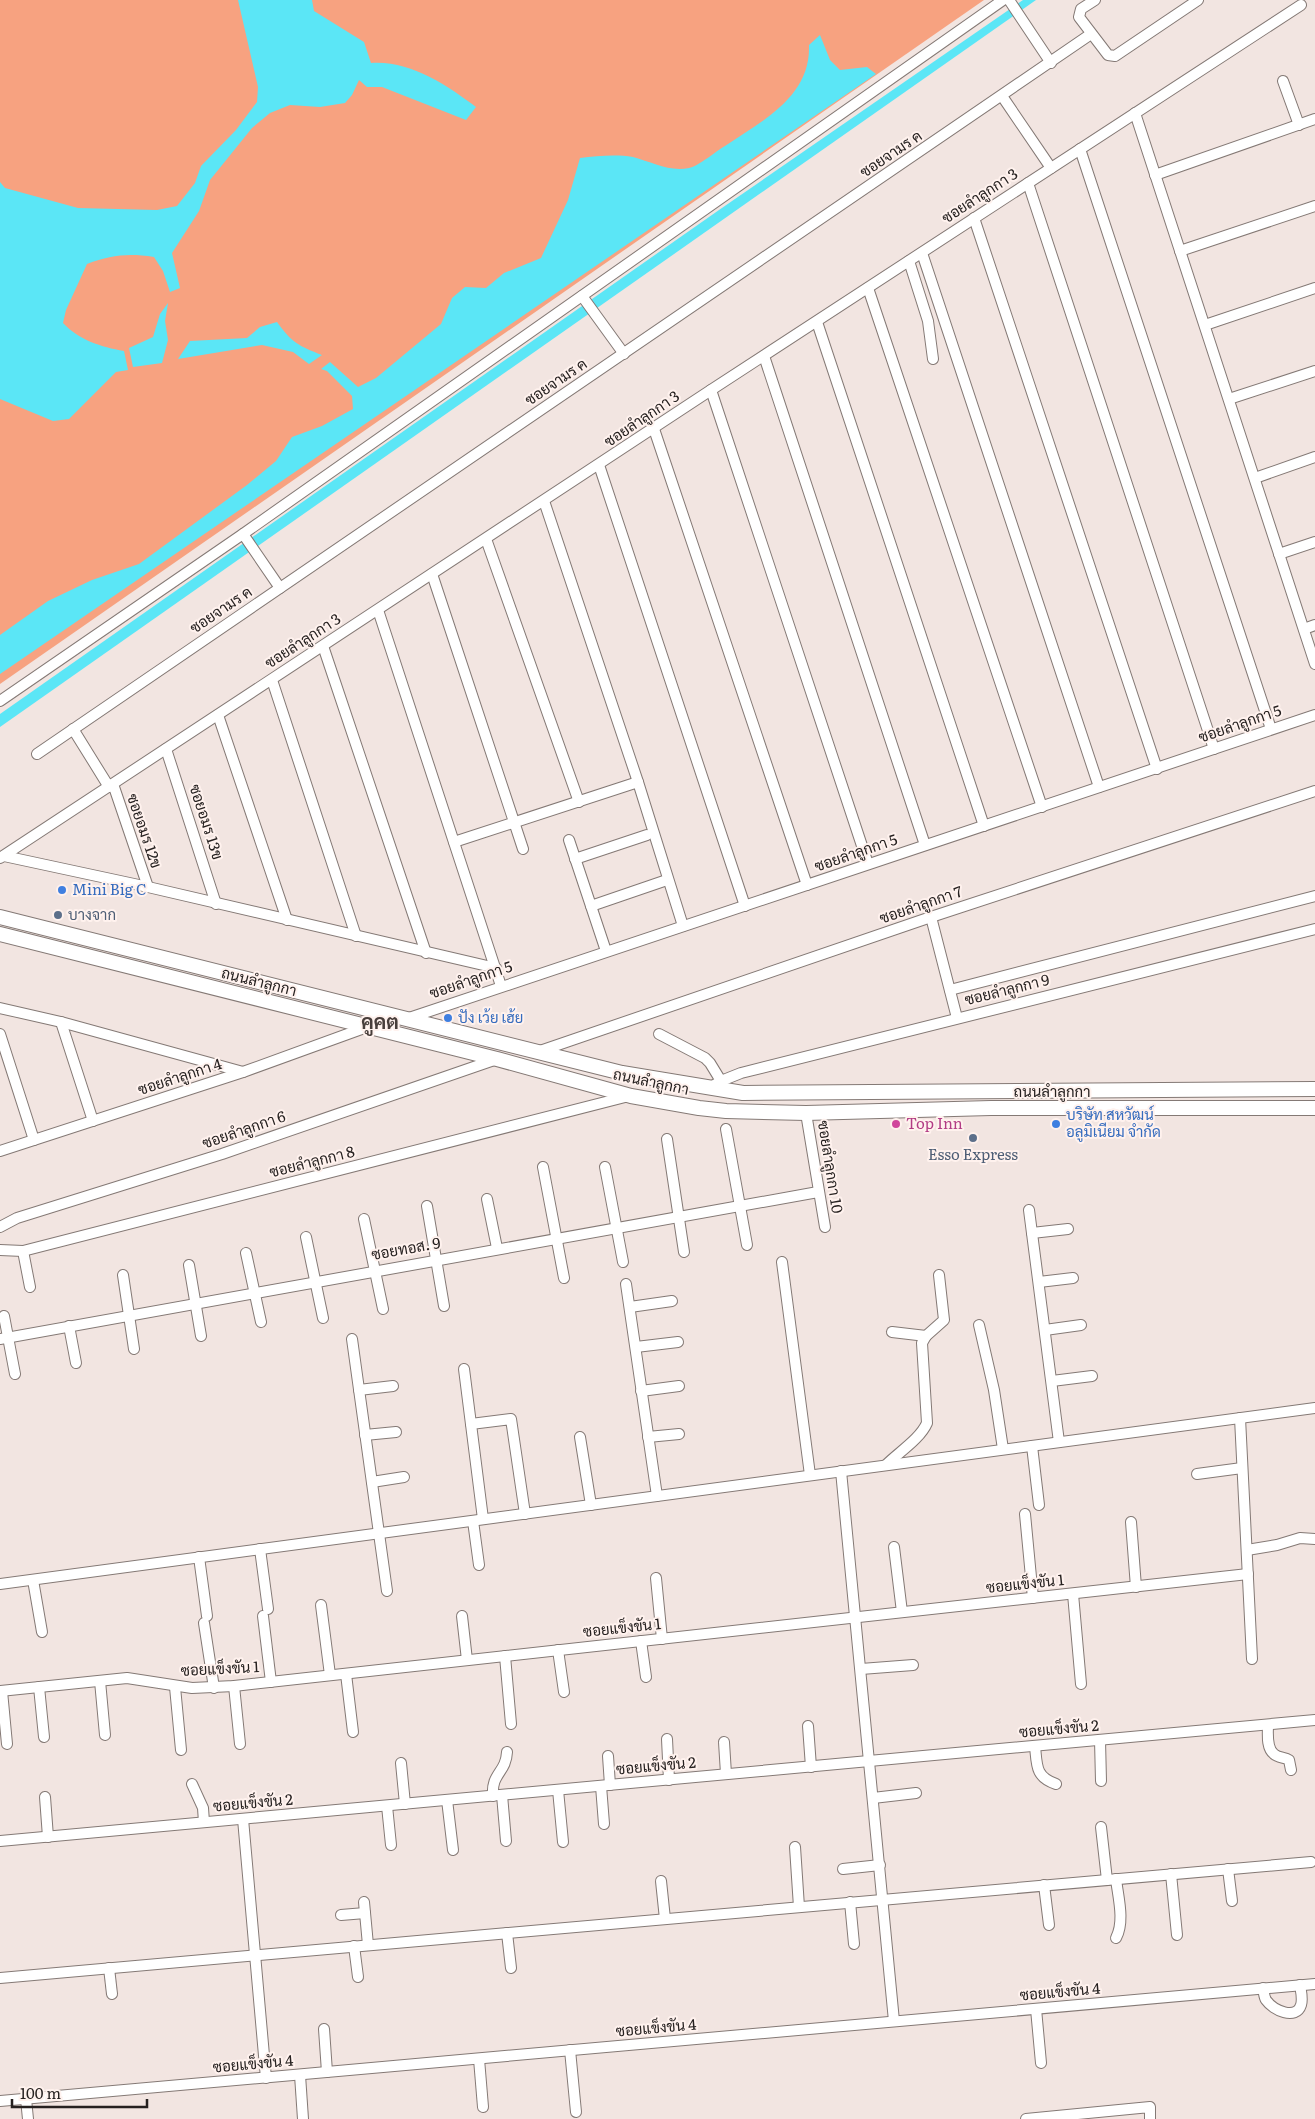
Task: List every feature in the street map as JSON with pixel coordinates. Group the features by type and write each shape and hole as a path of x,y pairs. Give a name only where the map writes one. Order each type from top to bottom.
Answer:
{"main road":[{"name":"ถนนลำลูกกา","path":"0,917 622,1073 715,1084 742,1093 1314,1089"},
{"name":"ถนนลำลูกกา","path":"0,934 497,1059 631,1096 726,1111 806,1113 991,1108 1314,1108"},
{"path":"880,1093 881,1111"}],"street":[{"path":"1095,0 1081,9 1079,17 1108,56 1115,56 1198,0"},
{"path":"0,700 246,538 585,299 1010,4 1051,63"},
{"name":"ซอยลำลูกกา 3","path":"2,857 1301,5"},
{"name":"ซอยจามร ค","path":"37,754 1091,34"},
{"path":"1282,81 1299,125"},
{"path":"1002,96 1051,168"},
{"path":"1135,113 1315,664"},
{"path":"1156,175 1315,120"},
{"path":"1080,149 1271,729"},
{"path":"1028,183 1214,749"},
{"path":"1180,250 1315,206"},
{"path":"974,218 1157,769"},
{"path":"922,253 1100,787"},
{"path":"908,261 928,321 934,359"},
{"path":"868,288 1042,806"},
{"path":"1204,325 1315,288"},
{"path":"585,299 624,354"},
{"path":"817,322 984,826"},
{"path":"764,356 925,845"},
{"path":"1229,399 1315,371"},
{"path":"712,390 868,864"},
{"path":"654,429 808,885"},
{"path":"1255,478 1315,457"},
{"path":"599,465 745,906"},
{"path":"544,501 638,782 683,926"},
{"path":"246,538 280,588"},
{"path":"486,539 579,802"},
{"path":"1279,554 1315,542"},
{"path":"432,574 514,824 524,849"},
{"path":"378,610 501,986"},
{"path":"1304,629 1315,625"},
{"path":"323,646 426,953"},
{"path":"272,680 356,936"},
{"path":"218,715 287,920"},
{"name":"ซอยลำลูกกา 5","path":"406,1019 606,950 745,906 1315,715"},
{"name":"ซอยอมร 12ข","path":"74,729 111,785 148,887"},
{"name":"ซอยอมร 13ข","path":"166,749 216,904"},
{"path":"454,842 638,782"},
{"name":"ซอยลำลูกกา 7","path":"538,1052 931,917 1315,790"},
{"path":"575,859 647,835"},
{"path":"568,840 606,950"},
{"path":"2,857 148,887 496,968"},
{"path":"591,906 664,881"},
{"path":"950,990 1315,896"},
{"path":"931,917 957,1018"},
{"name":"ซอยลำลูกกา 9","path":"715,1084 741,1073 1315,929"},
{"path":"0,1008 61,1022 242,1072"},
{"path":"61,1022 94,1121"},
{"name":"ซอยลำลูกกา 4","path":"0,1151 242,1072 367,1027"},
{"path":"0,1034 34,1140"},
{"path":"659,1034 710,1062 715,1084"},
{"name":"ซอยลำลูกกา 6","path":"0,1227 17,1218 222,1154 497,1059"},
{"name":"ซอยลำลูกกา 8","path":"0,1250 23,1251 631,1096"},
{"name":"ซอยลำลูกกา 10","path":"806,1113 825,1226"},
{"path":"726,1129 747,1245"},
{"path":"667,1139 677,1216 684,1252"},
{"path":"543,1167 564,1278"},
{"path":"605,1167 623,1262"},
{"name":"ซอยทอส. 9","path":"4,1338 374,1270 818,1192"},
{"path":"487,1199 497,1248"},
{"path":"427,1206 444,1306"},
{"path":"1029,1210 1059,1442"},
{"path":"364,1219 383,1309"},
{"path":"1032,1233 1068,1229"},
{"path":"306,1237 323,1318"},
{"path":"23,1251 30,1288"},
{"path":"246,1253 261,1322"},
{"path":"782,1262 810,1475"},
{"path":"188,1265 201,1336"},
{"path":"123,1275 134,1349"},
{"path":"886,1465 922,1433 927,1423 922,1344 926,1336 944,1320 940,1275"},
{"path":"1039,1282 1073,1278"},
{"path":"626,1284 657,1496"},
{"path":"630,1307 672,1301"},
{"path":"4,1316 4,1338 15,1374"},
{"path":"979,1325 994,1390 1003,1450"},
{"path":"1045,1330 1081,1325"},
{"path":"69,1326 76,1363"},
{"path":"892,1332 926,1336"},
{"path":"352,1339 387,1591"},
{"path":"636,1347 678,1342"},
{"path":"464,1369 471,1424 478,1520 479,1565"},
{"path":"1052,1381 1092,1376"},
{"path":"359,1390 393,1386"},
{"path":"641,1391 679,1386"},
{"path":"0,1584 1315,1408"},
{"path":"1240,1418 1252,1660"},
{"path":"471,1424 511,1419 525,1514"},
{"path":"366,1435 396,1432"},
{"path":"648,1437 678,1434"},
{"path":"580,1437 591,1505"},
{"path":"1032,1446 1039,1505"},
{"path":"1197,1474 1242,1468"},
{"path":"841,1471 894,2021"},
{"path":"372,1482 404,1477"},
{"path":"1025,1514 1033,1598"},
{"path":"1131,1522 1136,1587"},
{"path":"1246,1550 1277,1545 1300,1538 1315,1539"},
{"path":"894,1547 902,1612"},
{"path":"260,1549 271,1682"},
{"path":"199,1558 214,1688"},
{"name":"ซอยแข็งขัน 1","path":"1,1691 127,1678 175,1686 214,1688 1248,1574"},
{"path":"656,1578 662,1639"},
{"path":"33,1580 42,1632"},
{"path":"1073,1594 1081,1684"},
{"path":"321,1604 330,1676"},
{"path":"462,1616 467,1660"},
{"path":"641,1641 646,1677"},
{"path":"558,1650 564,1692"},
{"path":"505,1656 511,1724"},
{"path":"861,1669 913,1665"},
{"path":"346,1674 353,1732"},
{"path":"100,1681 104,1735"},
{"path":"175,1686 180,1750"},
{"path":"234,1686 240,1744"},
{"path":"40,1687 44,1737"},
{"path":"1,1691 7,1744"},
{"name":"ซอยแข็งขัน 2","path":"0,1841 1315,1720"},
{"path":"1268,1725 1269,1745 1272,1752 1275,1756 1287,1758 1291,1770"},
{"path":"808,1726 811,1767"},
{"path":"667,1739 670,1780"},
{"path":"1100,1740 1101,1781"},
{"path":"724,1742 726,1774"},
{"path":"1036,1746 1038,1770 1042,1777 1056,1784"},
{"path":"506,1841 498,1796 493,1782 495,1777 504,1768 507,1752"},
{"path":"604,1824 608,1756"},
{"path":"401,1763 405,1804"},
{"path":"192,1784 203,1808 204,1822"},
{"path":"558,1790 563,1842"},
{"path":"873,1798 916,1793"},
{"path":"45,1798 48,1837"},
{"path":"447,1800 453,1850"},
{"path":"387,1806 391,1844"},
{"path":"243,1819 266,2078"},
{"path":"1101,1827 1120,1920 1120,1928 1116,1938"},
{"path":"795,1847 799,1907"},
{"path":"0,1978 1311,1862"},
{"path":"843,1869 880,1865"},
{"path":"1228,1869 1232,1900"},
{"path":"1171,1874 1177,1935"},
{"path":"662,1881 665,1919"},
{"path":"1044,1886 1049,1925"},
{"path":"364,1902 368,1945"},
{"path":"850,1902 854,1944"},
{"path":"341,1915 365,1913"},
{"path":"507,1933 511,1968"},
{"path":"354,1946 358,1977"},
{"path":"109,1968 112,1994"},
{"name":"ซอยแข็งขัน 4","path":"0,2101 1315,1984"},
{"path":"1263,1988 1267,2001 1280,2011 1293,2013 1301,2007 1300,1985"},
{"path":"1036,2009 1040,2063"},
{"path":"324,2029 327,2072"},
{"path":"570,2050 576,2112"},
{"path":"479,2058 483,2107"},
{"path":"300,2074 304,2119"},
{"path":"26,2099 28,2119"},
{"path":"1026,2119 1150,2107 1150,2119"}],"shaded area":[{"path":"0,0 984,0 0,684"}],"water":[{"path":"238,0 312,0 314,11 364,42 371,63 385,63 413,70 453,90 476,107 466,120 382,87 367,87 359,80 352,95 345,103 320,107 290,105 270,113 252,128 210,180 199,211 172,253 180,288 170,292 163,271 154,257 120,256 87,264 66,310 63,323 76,334 91,342 124,351 128,370 116,372 69,419 53,421 0,399 0,182 5,188 78,208 157,210 177,206 195,183 201,166 236,130 257,102 258,87"},
{"path":"1023,0 1036,0 0,727 0,714 719,210"},
{"path":"820,35 830,60 840,70 867,67 876,74 0,674 0,635 48,601 92,580 139,564 247,485 276,461 292,437 322,426 353,409 352,396 327,371 321,369 330,362 358,387 376,378 441,324 452,298 465,287 486,288 504,273 541,258 568,200 580,158 627,156 674,169 689,168 698,164 782,106 802,79 807,63 809,45"},
{"path":"168,303 165,321 168,340 162,363 133,367 129,348 153,337 160,314"},
{"path":"277,322 296,343 322,355 309,364 293,352 262,345 178,359 190,341 247,338 260,327"}],"place":[{"name":"Mini Big C","path":"62,890"},
{"name":"บางจาก","path":"58,915"},
{"name":"ปัง เว้ย เฮ้ย","path":"448,1018"},
{"name":"Top Inn","path":"896,1124"},
{"name":"บริษัท สหวัฒน์ อลูมิเนียม จำกัด","path":"1056,1124"},
{"name":"Esso Express","path":"973,1138"}],"district":[{"name":"คูคต","path":"380,1022"}]}
